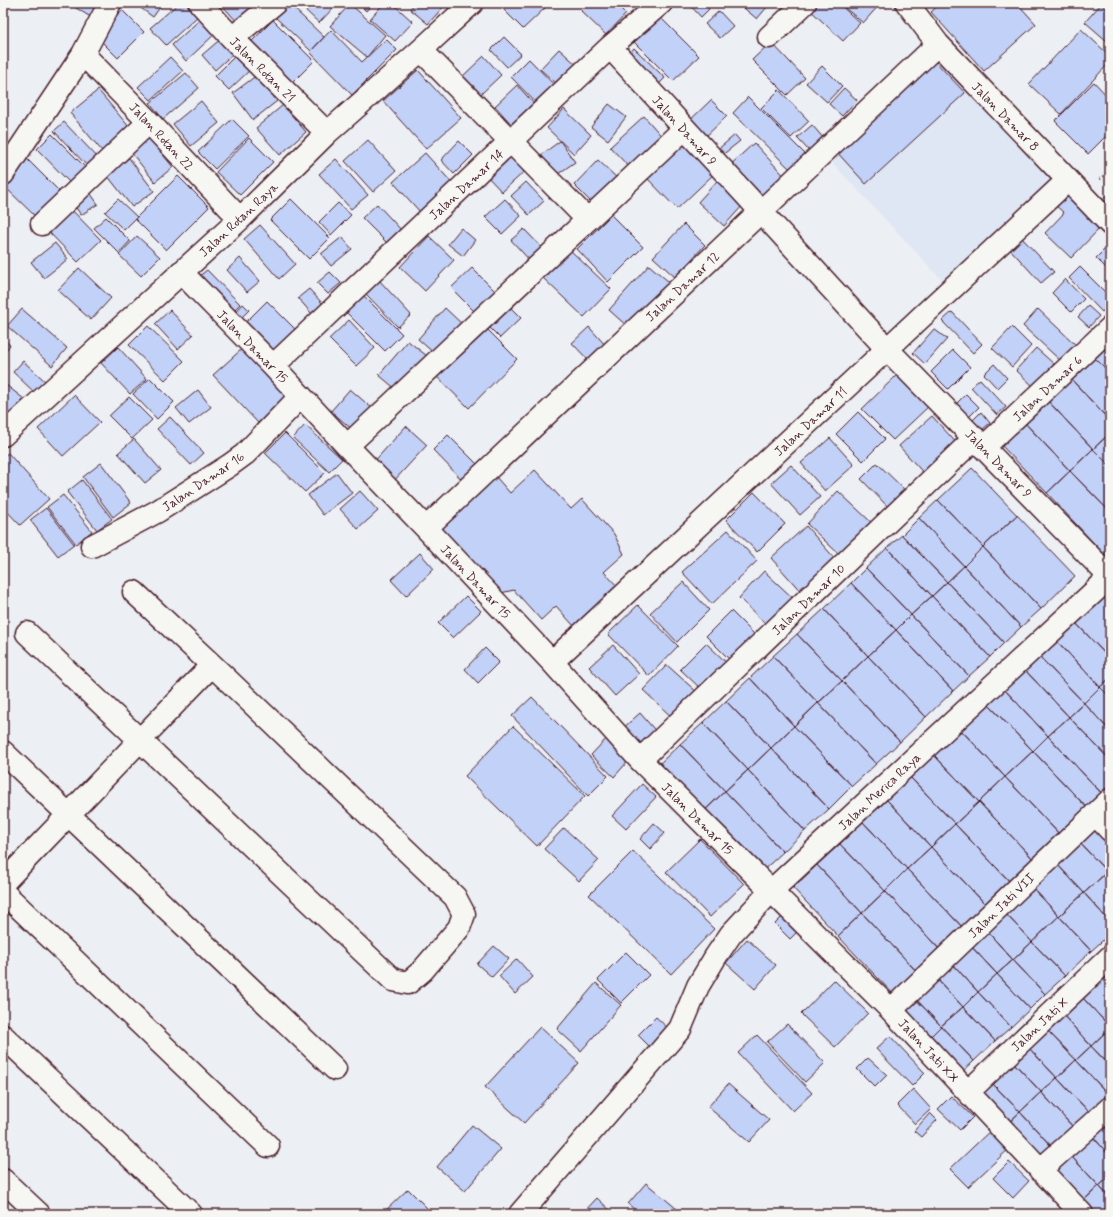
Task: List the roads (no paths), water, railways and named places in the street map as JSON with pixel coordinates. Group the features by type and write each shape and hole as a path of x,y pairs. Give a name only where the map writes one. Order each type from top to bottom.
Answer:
{"street":[{"path":"3,174 83,54 110,3"},
{"name":"Jalan Rotan 21","path":"200,3 232,38 327,133"},
{"path":"232,38 275,3"},
{"name":"Jalan Rotan Raya","path":"3,435 240,219 327,133 472,3"},
{"name":"Jalan Damar 14","path":"273,366 610,47 660,3"},
{"path":"769,37 805,3"},
{"name":"Jalan Damar 8","path":"906,3 938,44 1110,224"},
{"name":"Jalan Damar 12","path":"426,528 938,44"},
{"name":"Jalan Damar 9","path":"610,47 887,349 1110,577"},
{"path":"421,50 587,219"},
{"name":"Jalan Rotan 22","path":"83,54 240,219"},
{"path":"42,224 149,122"},
{"path":"347,446 684,129"},
{"name":"Jalan Damar 11","path":"552,662 1068,180"},
{"name":"Jalan Damar 15","path":"181,272 273,366 426,528 552,662 640,760 771,891"},
{"name":"Jalan Damar 6","path":"979,443 1110,328"},
{"name":"Jalan Damar 16","path":"92,546 158,511 246,454 301,396"},
{"name":"Jalan Damar 10","path":"640,760 979,443"},
{"name":"Jalan Merica Raya","path":"520,1214 680,1029 698,986 731,934 771,891 1110,577"},
{"path":"27,633 393,980 408,983 422,971 459,928 464,914 455,897 134,592"},
{"path":"3,883 70,815 139,740 212,665"},
{"path":"3,752 335,1069"},
{"path":"1103,807 1110,830"},
{"name":"Jalan Jati VII","path":"891,1010 1103,807"},
{"name":"Jalan Jati XX","path":"771,891 891,1010 1082,1214"},
{"path":"3,892 268,1146"},
{"name":"Jalan Jati X","path":"968,1092 1110,957"},
{"path":"3,1036 191,1214"},
{"path":"1040,1170 1110,1108"},
{"path":"3,1180 39,1214"}]}
